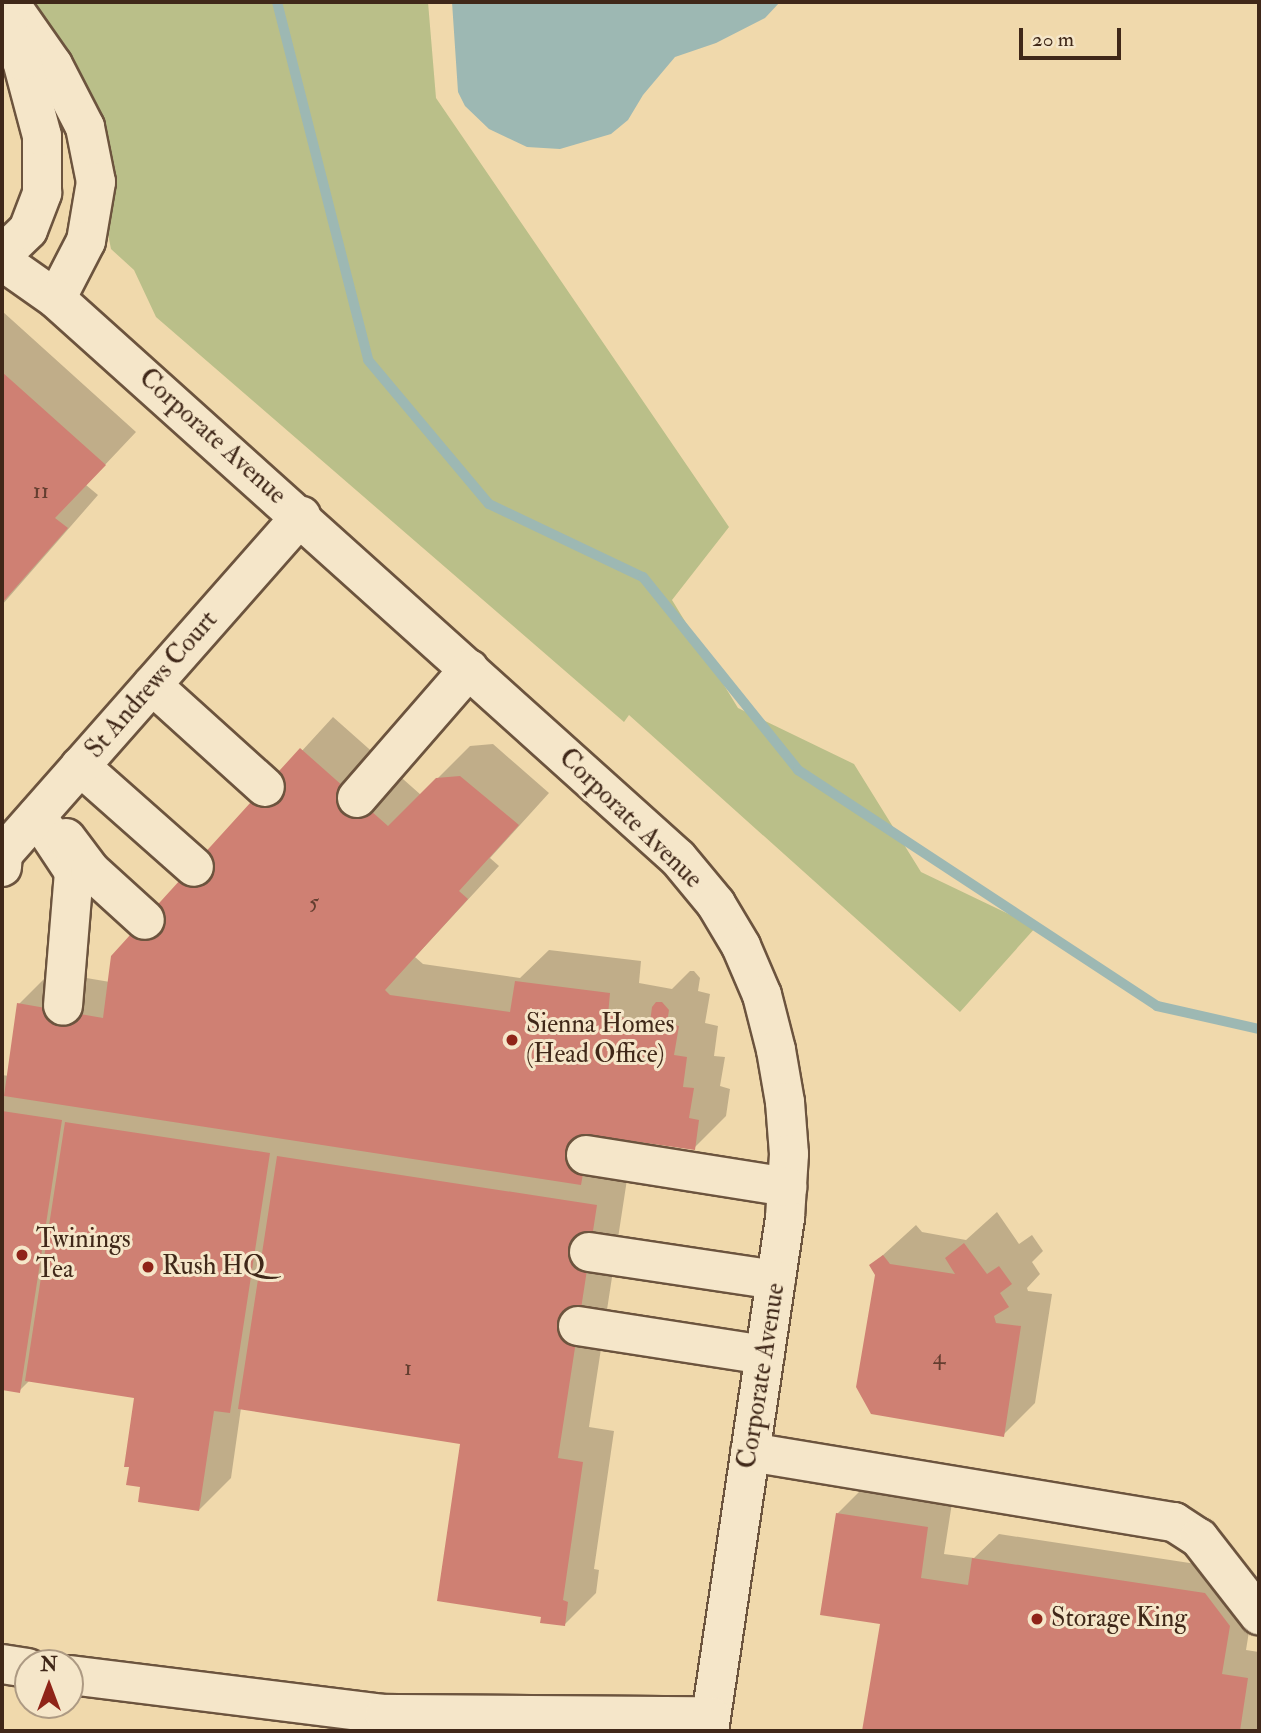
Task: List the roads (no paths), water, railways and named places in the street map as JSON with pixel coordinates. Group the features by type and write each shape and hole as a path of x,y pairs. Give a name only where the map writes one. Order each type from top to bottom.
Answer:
{"street":[{"path":"9,2 53,65 85,127 96,182 86,242 56,299"},
{"path":"2,20 22,61 42,136 42,193 28,230 2,255"},
{"name":"Corporate Avenue","path":"2,261 56,299 301,516 678,858 716,904 741,946 762,996 776,1050 785,1101 787,1186 776,1280 710,1724"},
{"name":"St Andrews Court","path":"16,837 301,516"},
{"path":"357,798 469,669"},
{"path":"152,685 265,787"},
{"path":"80,766 194,867"},
{"path":"16,837 90,870 145,920"},
{"path":"16,837 74,872 63,1006"},
{"path":"586,1155 787,1186"},
{"path":"589,1252 776,1280"},
{"path":"578,1326 765,1355"},
{"path":"750,1452 1174,1522 1199,1538 1259,1615"},
{"path":"84,1677 385,1714 710,1724"}],"water":[{"path":"452,2 780,2 765,18 716,43 675,57 643,95 628,120 611,134 560,149 527,147 489,129 465,106 458,92"}],"waterway":[{"path":"277,2 368,360 489,504 643,577 798,770 1157,1006 1259,1029"}],"place":[{"name":"Sienna Homes (Head Office)","path":"512,1040"},
{"name":"Twinings Tea","path":"22,1255"},
{"name":"Rush HQ","path":"148,1267"},
{"name":"Storage King","path":"1037,1619"}]}
